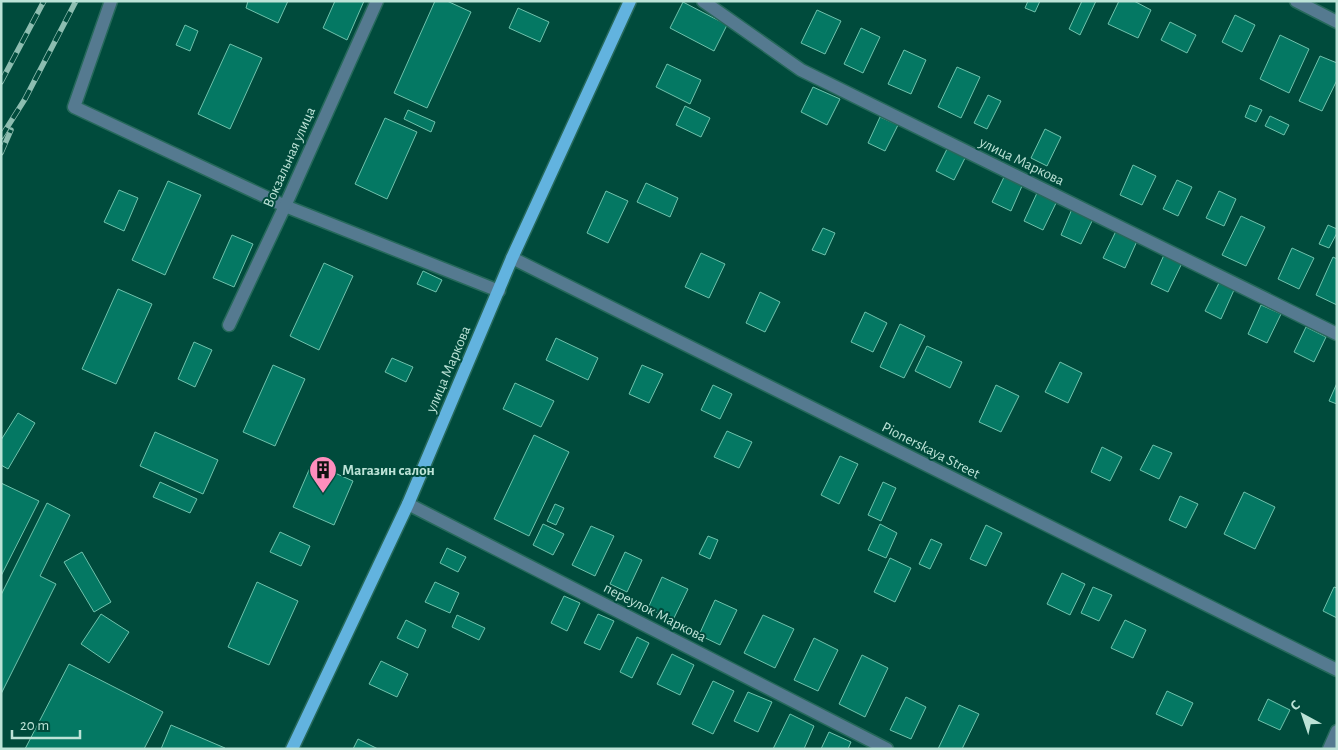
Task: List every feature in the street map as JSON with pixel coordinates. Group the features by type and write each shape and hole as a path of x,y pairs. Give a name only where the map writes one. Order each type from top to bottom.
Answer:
{"main road":[{"name":"улица Маркова","path":"292,749 408,504 512,258 630,1"}],"street":[{"path":"110,1 74,107 285,206 499,291"},
{"name":"Вокзальная улица","path":"229,325 377,1"},
{"name":"улица Маркова","path":"703,1 800,70 1337,334"},
{"path":"1296,1 1337,22"},
{"name":"Pionerskaya Street","path":"512,258 1337,670"},
{"name":"переулок Маркова","path":"408,504 887,749"},
{"path":"1329,749 1337,731"}],"building":[{"path":"248,1 288,1 278,23 246,8"},
{"path":"335,1 364,1 347,40 323,28"},
{"path":"435,1 447,1 471,12 427,108 394,93"},
{"path":"1028,1 1040,1 1035,12 1025,8"},
{"path":"1082,1 1096,1 1080,35 1069,29"},
{"path":"1119,1 1134,1 1151,10 1138,38 1108,24"},
{"path":"683,2 727,25 714,51 670,28"},
{"path":"518,8 549,22 540,42 509,28"},
{"path":"817,10 841,21 825,54 801,43"},
{"path":"1235,15 1255,25 1242,52 1222,42"},
{"path":"1170,22 1196,35 1187,53 1161,40"},
{"path":"185,25 198,31 190,51 176,45"},
{"path":"861,28 880,37 863,73 844,64"},
{"path":"1280,35 1309,49 1289,93 1260,79"},
{"path":"230,44 262,58 230,129 198,114"},
{"path":"904,50 926,60 911,94 888,84"},
{"path":"1320,56 1337,63 1337,80 1322,111 1299,101"},
{"path":"667,64 701,80 690,104 656,87"},
{"path":"957,67 980,77 961,118 938,107"},
{"path":"813,87 840,99 827,125 801,112"},
{"path":"988,95 1001,101 987,129 974,123"},
{"path":"1250,105 1262,110 1256,122 1245,117"},
{"path":"685,106 710,118 701,137 676,125"},
{"path":"408,110 435,122 431,132 404,119"},
{"path":"1270,116 1289,125 1284,135 1265,126"},
{"path":"880,117 898,125 885,151 868,143"},
{"path":"385,118 417,132 387,199 355,184"},
{"path":"1045,129 1061,137 1047,166 1031,158"},
{"path":"948,147 966,156 954,180 936,171"},
{"path":"1133,165 1156,176 1142,205 1120,195"},
{"path":"1004,177 1022,186 1011,211 992,202"},
{"path":"1177,180 1192,187 1178,216 1163,209"},
{"path":"168,181 201,195 165,275 132,260"},
{"path":"646,183 678,198 670,217 637,202"},
{"path":"119,190 138,198 124,231 104,222"},
{"path":"606,191 628,201 608,243 587,233"},
{"path":"1219,191 1236,199 1224,226 1206,218"},
{"path":"1037,193 1057,201 1043,230 1024,221"},
{"path":"1072,209 1093,219 1081,244 1061,235"},
{"path":"1241,216 1265,227 1246,266 1222,255"},
{"path":"1328,225 1337,229 1337,233 1329,248 1319,244"},
{"path":"823,228 835,233 825,255 812,250"},
{"path":"1116,231 1137,241 1125,268 1103,258"},
{"path":"232,235 253,244 234,287 213,278"},
{"path":"1292,248 1314,258 1299,289 1278,279"},
{"path":"701,253 725,264 709,298 685,287"},
{"path":"1164,255 1182,263 1168,292 1151,284"},
{"path":"1333,257 1337,259 1337,305 1316,295"},
{"path":"324,263 353,276 319,350 290,336"},
{"path":"423,271 442,280 436,292 417,284"},
{"path":"1219,283 1234,290 1221,319 1205,311"},
{"path":"118,289 152,304 116,384 82,369"},
{"path":"760,292 780,302 765,332 746,323"},
{"path":"1261,305 1281,314 1267,343 1248,334"},
{"path":"865,312 887,323 873,352 851,342"},
{"path":"900,324 925,336 904,378 880,367"},
{"path":"1306,327 1326,337 1314,362 1294,352"},
{"path":"556,338 598,358 588,380 546,360"},
{"path":"194,342 212,350 195,387 178,379"},
{"path":"927,346 962,362 950,388 915,371"},
{"path":"392,358 413,367 406,382 385,372"},
{"path":"1060,362 1082,373 1068,403 1045,392"},
{"path":"273,365 305,379 275,446 243,432"},
{"path":"642,365 663,374 649,403 629,394"},
{"path":"515,383 554,401 541,427 503,409"},
{"path":"1337,383 1337,404 1329,401"},
{"path":"713,385 732,394 720,419 701,410"},
{"path":"996,385 1019,396 1001,432 979,422"},
{"path":"18,413 35,423 8,469 1,465 1,440"},
{"path":"727,431 752,442 739,468 714,457"},
{"path":"155,432 218,460 203,494 140,466"},
{"path":"534,435 569,452 529,536 494,519"},
{"path":"1153,445 1172,453 1159,479 1140,470"},
{"path":"1102,447 1122,457 1110,481 1091,472"},
{"path":"840,456 858,464 839,504 821,495"},
{"name":"Магазин салон","path":"312,463 353,481 334,525 293,507"},
{"path":"160,482 197,499 190,513 153,497"},
{"path":"883,482 896,488 881,521 868,515"},
{"path":"1,483 39,501 1,576"},
{"path":"1244,492 1275,507 1255,549 1224,534"},
{"path":"1180,496 1198,504 1186,528 1169,520"},
{"path":"47,503 70,515 40,576 56,584 1,694 1,595"},
{"path":"555,504 564,508 556,525 547,521"},
{"path":"543,524 564,534 553,555 533,545"},
{"path":"880,524 897,533 886,558 868,550"},
{"path":"986,525 1002,533 986,566 970,559"},
{"path":"591,526 614,536 595,576 572,565"},
{"path":"280,532 310,546 301,566 270,552"},
{"path":"708,536 718,540 710,559 699,554"},
{"path":"931,539 942,544 930,569 919,564"},
{"path":"447,548 466,557 458,572 440,563"},
{"path":"82,552 111,602 94,612 64,562"},
{"path":"625,552 642,560 627,592 610,584"},
{"path":"890,558 911,568 895,602 874,592"},
{"path":"1062,573 1085,584 1070,615 1047,604"},
{"path":"662,577 688,589 673,620 648,608"},
{"path":"257,582 298,601 269,665 228,647"},
{"path":"435,582 459,593 450,613 425,602"},
{"path":"1093,587 1112,595 1099,621 1081,613"},
{"path":"1334,587 1337,588 1337,618 1323,611"},
{"path":"564,596 580,603 567,631 551,623"},
{"path":"715,600 737,610 720,645 699,635"},
{"path":"101,614 129,632 109,663 81,644"},
{"path":"598,614 614,621 600,650 584,643"},
{"path":"457,615 485,628 479,640 452,627"},
{"path":"763,615 794,629 775,668 744,653"},
{"path":"406,620 426,630 418,648 397,638"},
{"path":"1125,620 1146,630 1133,658 1111,648"},
{"path":"637,637 649,643 632,678 620,672"},
{"path":"814,638 838,650 818,691 794,680"},
{"path":"672,654 694,665 680,695 657,684"},
{"path":"862,655 888,668 865,717 839,704"},
{"path":"381,661 408,674 397,697 369,684"},
{"path":"69,664 163,712 144,749 25,749"},
{"path":"713,681 734,691 713,734 692,724"},
{"path":"1167,691 1193,703 1182,726 1156,714"},
{"path":"748,692 772,702 758,732 734,721"},
{"path":"906,697 926,707 911,739 890,730"},
{"path":"1268,699 1290,710 1280,730 1258,720"},
{"path":"959,705 979,714 962,749 938,749"},
{"path":"790,714 814,726 804,749 773,749"},
{"path":"171,725 225,748 161,749"},
{"path":"829,732 851,742 848,749 821,749"},
{"path":"358,739 378,749 353,749"}],"railway":[{"path":"1,82 44,1"},
{"path":"1,137 25,99 76,1"},
{"path":"1,153 11,130"}],"place":[{"name":"Магазин салон","path":"323,494"}]}
